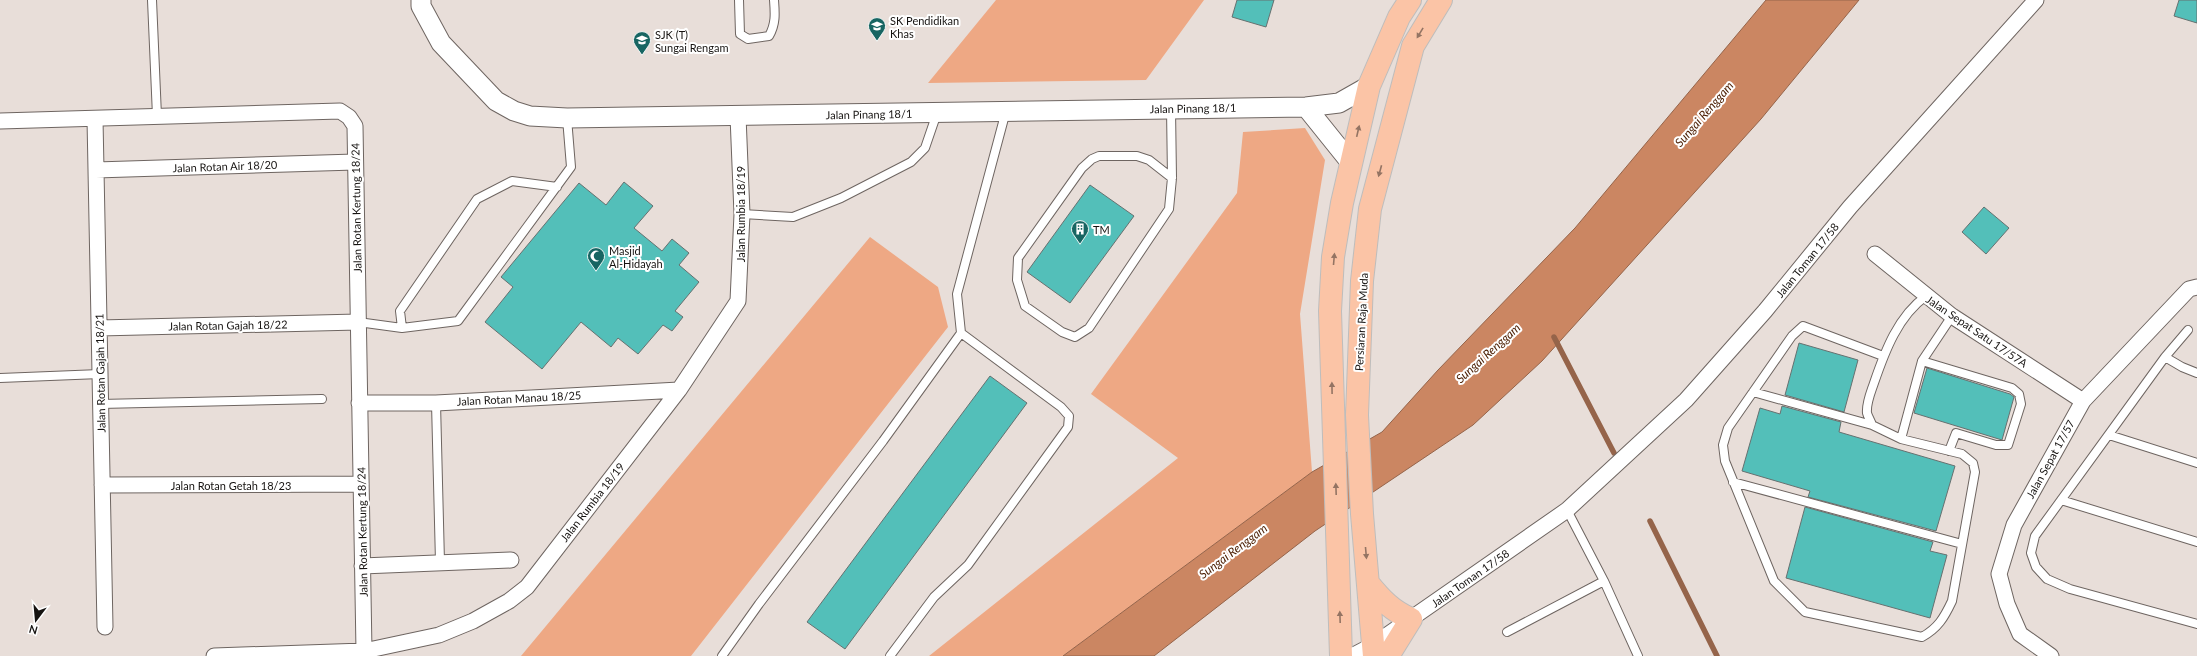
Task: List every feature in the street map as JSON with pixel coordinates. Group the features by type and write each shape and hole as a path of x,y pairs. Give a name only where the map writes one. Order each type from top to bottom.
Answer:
{"main road":[{"path":"1341,656 1330,311 1334,257 1342,203 1369,86 1399,18 1410,0"},
{"name":"Persiaran Raja Muda","path":"1378,652 1368,583 1362,514 1357,415 1362,281 1370,209 1413,46 1441,0"},
{"path":"1368,583 1381,600 1391,608 1411,619 1378,652"}],"street":[{"name":"Jalan Pinang 18/1","path":"420,0 421,6 441,43 496,101 530,116 568,118 1306,107 1339,103 1369,86"},
{"name":"Jalan Toman 17/58","path":"1411,619 1567,510 1686,400 1765,311 1850,207 2036,0"},
{"path":"1306,107 1351,163"},
{"name":"Jalan Rotan Kertung 18/24","path":"0,121 340,111 349,117 354,126 364,654"},
{"name":"Jalan Rumbia 18/19","path":"214,656 364,654 439,635 473,621 509,601 527,587 679,390 738,301 742,214 738,116"},
{"name":"Jalan Rotan Gajah 18/21","path":"95,119 105,627"},
{"name":"Jalan Rotan Air 18/20","path":"96,170 355,162"},
{"name":"Jalan Sepat Satu 17/57A","path":"1875,254 1952,316 2083,401"},
{"name":"Jalan Sepat 17/57","path":"2051,656 2020,634 2006,604 1999,574 2014,526 2083,401 2189,290 2197,287"},
{"name":"Jalan Rotan Gajah 18/22","path":"99,328 358,322"},
{"name":"Jalan Rotan Manau 18/25","path":"360,403 436,403 679,390"},
{"name":"Jalan Rotan Getah 18/23","path":"102,485 361,484"},
{"path":"362,566 511,560"},
{"path":"1352,656 1378,652"}],"lane":[{"path":"152,0 157,116"},
{"path":"739,0 740,34 748,39 769,36 774,29 774,0"},
{"path":"1171,109 1172,178 1170,209 1089,328 1075,337 1062,332 1025,306 1017,280 1018,258 1082,168 1099,156 1138,156 1149,160 1172,178"},
{"path":"742,214 793,217 841,198 911,162 925,148 938,112"},
{"path":"722,656 759,604 883,441 961,333 957,294 1006,112"},
{"path":"358,322 402,328 458,320 571,167 568,118"},
{"path":"402,328 400,311 477,199 512,182 557,187"},
{"path":"1872,425 1867,413 1868,402 1883,356 1902,322 1917,303 1926,296"},
{"path":"1901,439 1922,361 1952,316"},
{"path":"1753,392 1872,425 1901,439 1962,454 1973,463 1975,472 1952,601 1943,621 1934,630 1922,637 1805,612 1774,581 1725,461 1723,445 1728,428 1753,392 1792,336 1803,326 1883,356"},
{"path":"2188,330 2165,357 2035,536 2031,553 2036,567 2047,579 2070,589 2197,624"},
{"path":"890,656 934,597 968,565 1068,427 1069,416 1061,407 961,333"},
{"path":"2165,357 2182,367 2197,373"},
{"path":"1922,361 2012,388 2019,394 2021,404 2008,445 1996,445 1956,433 1949,450"},
{"path":"0,378 100,374"},
{"path":"100,404 322,399"},
{"path":"436,403 440,562"},
{"path":"2109,435 2197,463"},
{"path":"1734,482 1962,544"},
{"path":"2061,500 2197,542"},
{"path":"1567,510 1604,581 1638,656"},
{"path":"1507,632 1604,581"}],"shaded area":[{"path":"996,0 1204,0 1146,80 928,83"},
{"path":"1305,128 1325,160 1300,314 1312,472 1063,656 929,656 1178,458 1091,394 1237,193 1243,132"},
{"path":"870,237 938,287 948,327 691,656 521,656"}],"water":[{"name":"Sungai Renggam","path":"1766,0 1859,0 1761,119 1542,361 1473,425 1315,531 1154,656 1063,656 1312,472 1382,432 1438,370 1575,228"}],"building":[{"path":"1237,0 1274,0 1266,27 1232,17"},
{"path":"2179,0 2197,0 2197,23 2174,16"},
{"name":"Masjid Al-Hidayah","path":"624,182 653,206 634,228 662,251 672,239 689,253 679,265 699,282 675,311 683,317 672,331 663,325 638,354 618,338 611,347 581,322 542,369 485,322 513,287 501,277 579,183 606,205"},
{"name":"TM","path":"1090,185 1134,216 1070,303 1027,272"},
{"path":"1984,207 2009,228 1986,254 1962,232"},
{"path":"1799,343 1858,360 1844,412 1785,395"},
{"path":"1927,368 2010,394 2014,397 2002,440 1914,413"},
{"path":"990,376 1027,403 845,649 807,622"},
{"path":"1782,406 1841,422 1839,432 1955,466 1936,531 1808,497 1810,491 1742,471 1760,408 1780,414"},
{"path":"1805,507 1933,542 1930,551 1947,555 1930,618 1786,578"}],"waterway":[{"path":"1554,337 1614,453"},
{"path":"1650,521 1717,656"}],"place":[{"name":"SK Pendidikan Khas","path":"877,41"},
{"name":"SJK (T) Sungai Rengam","path":"642,55"},
{"name":"TM","path":"1080,244"},
{"name":"Masjid Al-Hidayah","path":"596,271"}]}
